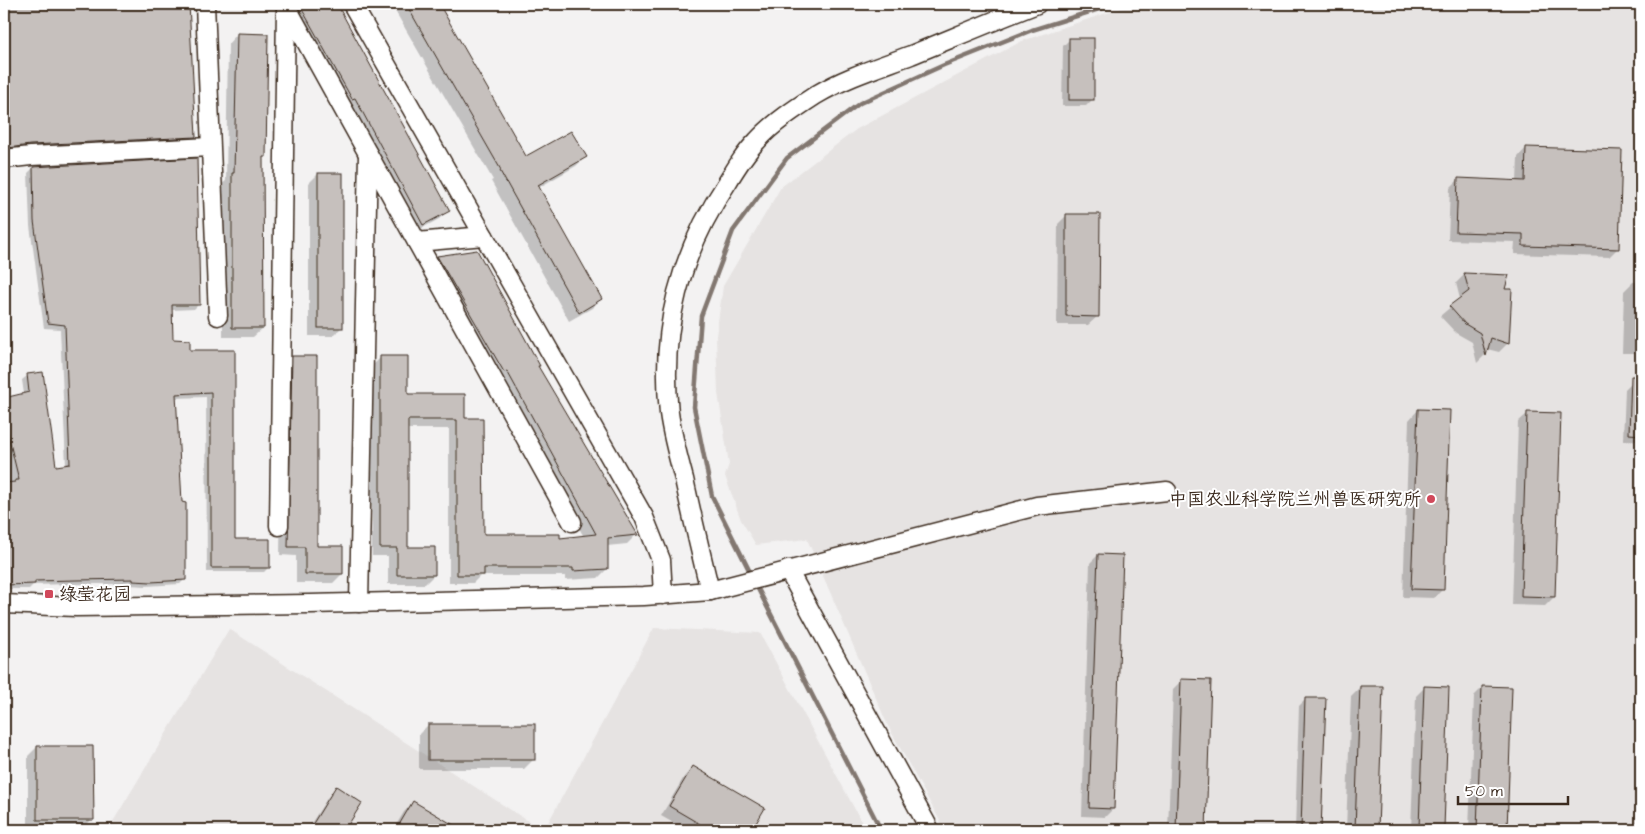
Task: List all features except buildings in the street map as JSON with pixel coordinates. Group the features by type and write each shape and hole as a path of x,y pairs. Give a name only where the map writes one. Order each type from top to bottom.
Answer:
{"street":[{"path":"205,4 218,316"},
{"path":"352,4 644,517 661,560 663,595"},
{"path":"710,591 674,441 670,415 667,361 669,335 679,283 697,233 739,163 757,140 775,124 816,95 855,75 942,43 1037,4"},
{"path":"286,5 572,522"},
{"path":"279,526 286,5"},
{"path":"4,159 210,147"},
{"path":"359,603 368,154"},
{"path":"417,242 484,236"},
{"path":"4,604 84,607 359,603 663,595 710,591 1037,506 1167,491"},
{"path":"780,572 930,830"}],"shaded area":[{"path":"1134,4 1641,4 1641,830 945,830 888,726 807,539 756,545 741,520 725,476 729,464 718,393 716,336 723,286 781,187 857,129 1022,41"},
{"path":"654,628 760,633 866,830 544,830"},
{"path":"229,629 542,830 108,830"}],"waterway":[{"path":"752,576 712,496 694,407 701,316 733,231 787,158 860,103 944,65 1032,30 1115,4"},
{"path":"755,583 881,830"}],"place":[{"name":"中国农业科学院兰州兽医研究所","path":"1431,499"},
{"name":"绿莹花园","path":"49,594"}]}
